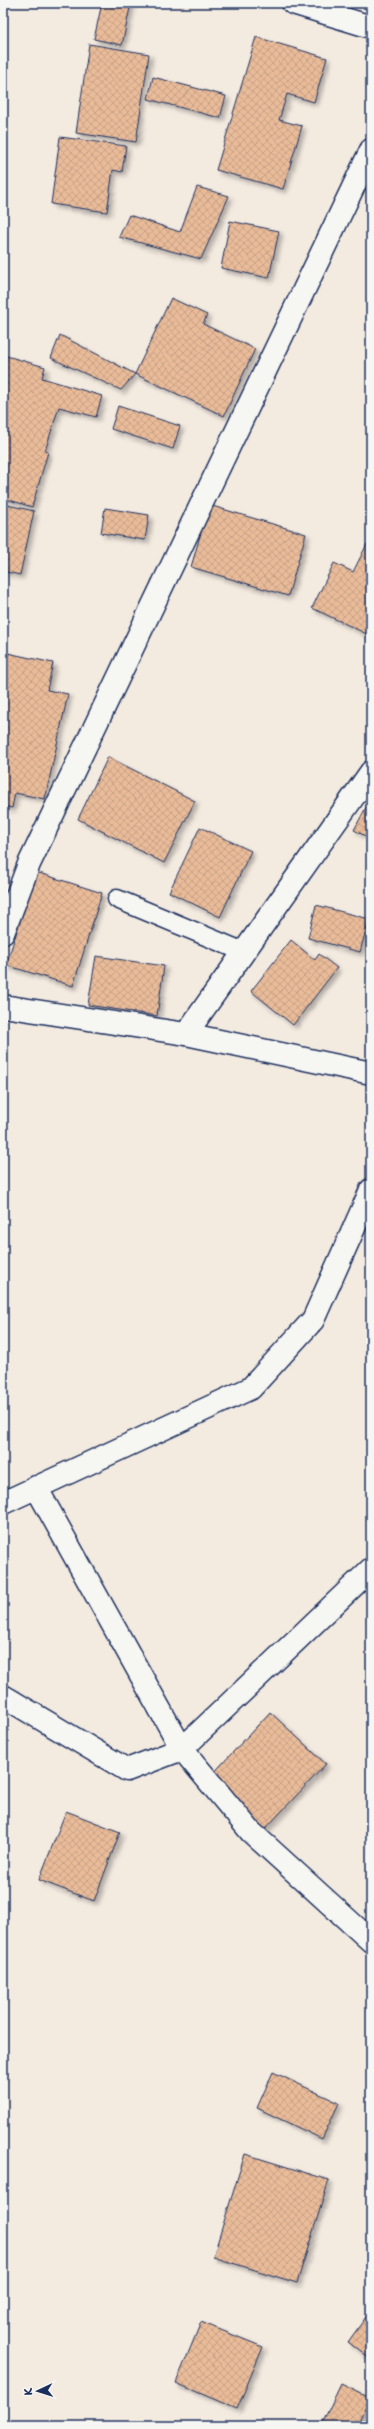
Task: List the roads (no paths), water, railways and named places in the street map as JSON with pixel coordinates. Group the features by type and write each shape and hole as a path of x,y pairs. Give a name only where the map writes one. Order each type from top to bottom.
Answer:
{"street":[{"path":"293,3 371,27"},
{"path":"3,933 30,864 371,150"},
{"path":"186,1034 371,772"},
{"path":"3,1006 186,1034 371,1073"},
{"path":"3,1503 251,1388 314,1320 371,1190"},
{"path":"36,1488 182,1749 251,1832 371,1941"},
{"path":"3,1696 127,1770 182,1749 371,1569"}],"lane":[{"path":"117,900 244,952"}]}
